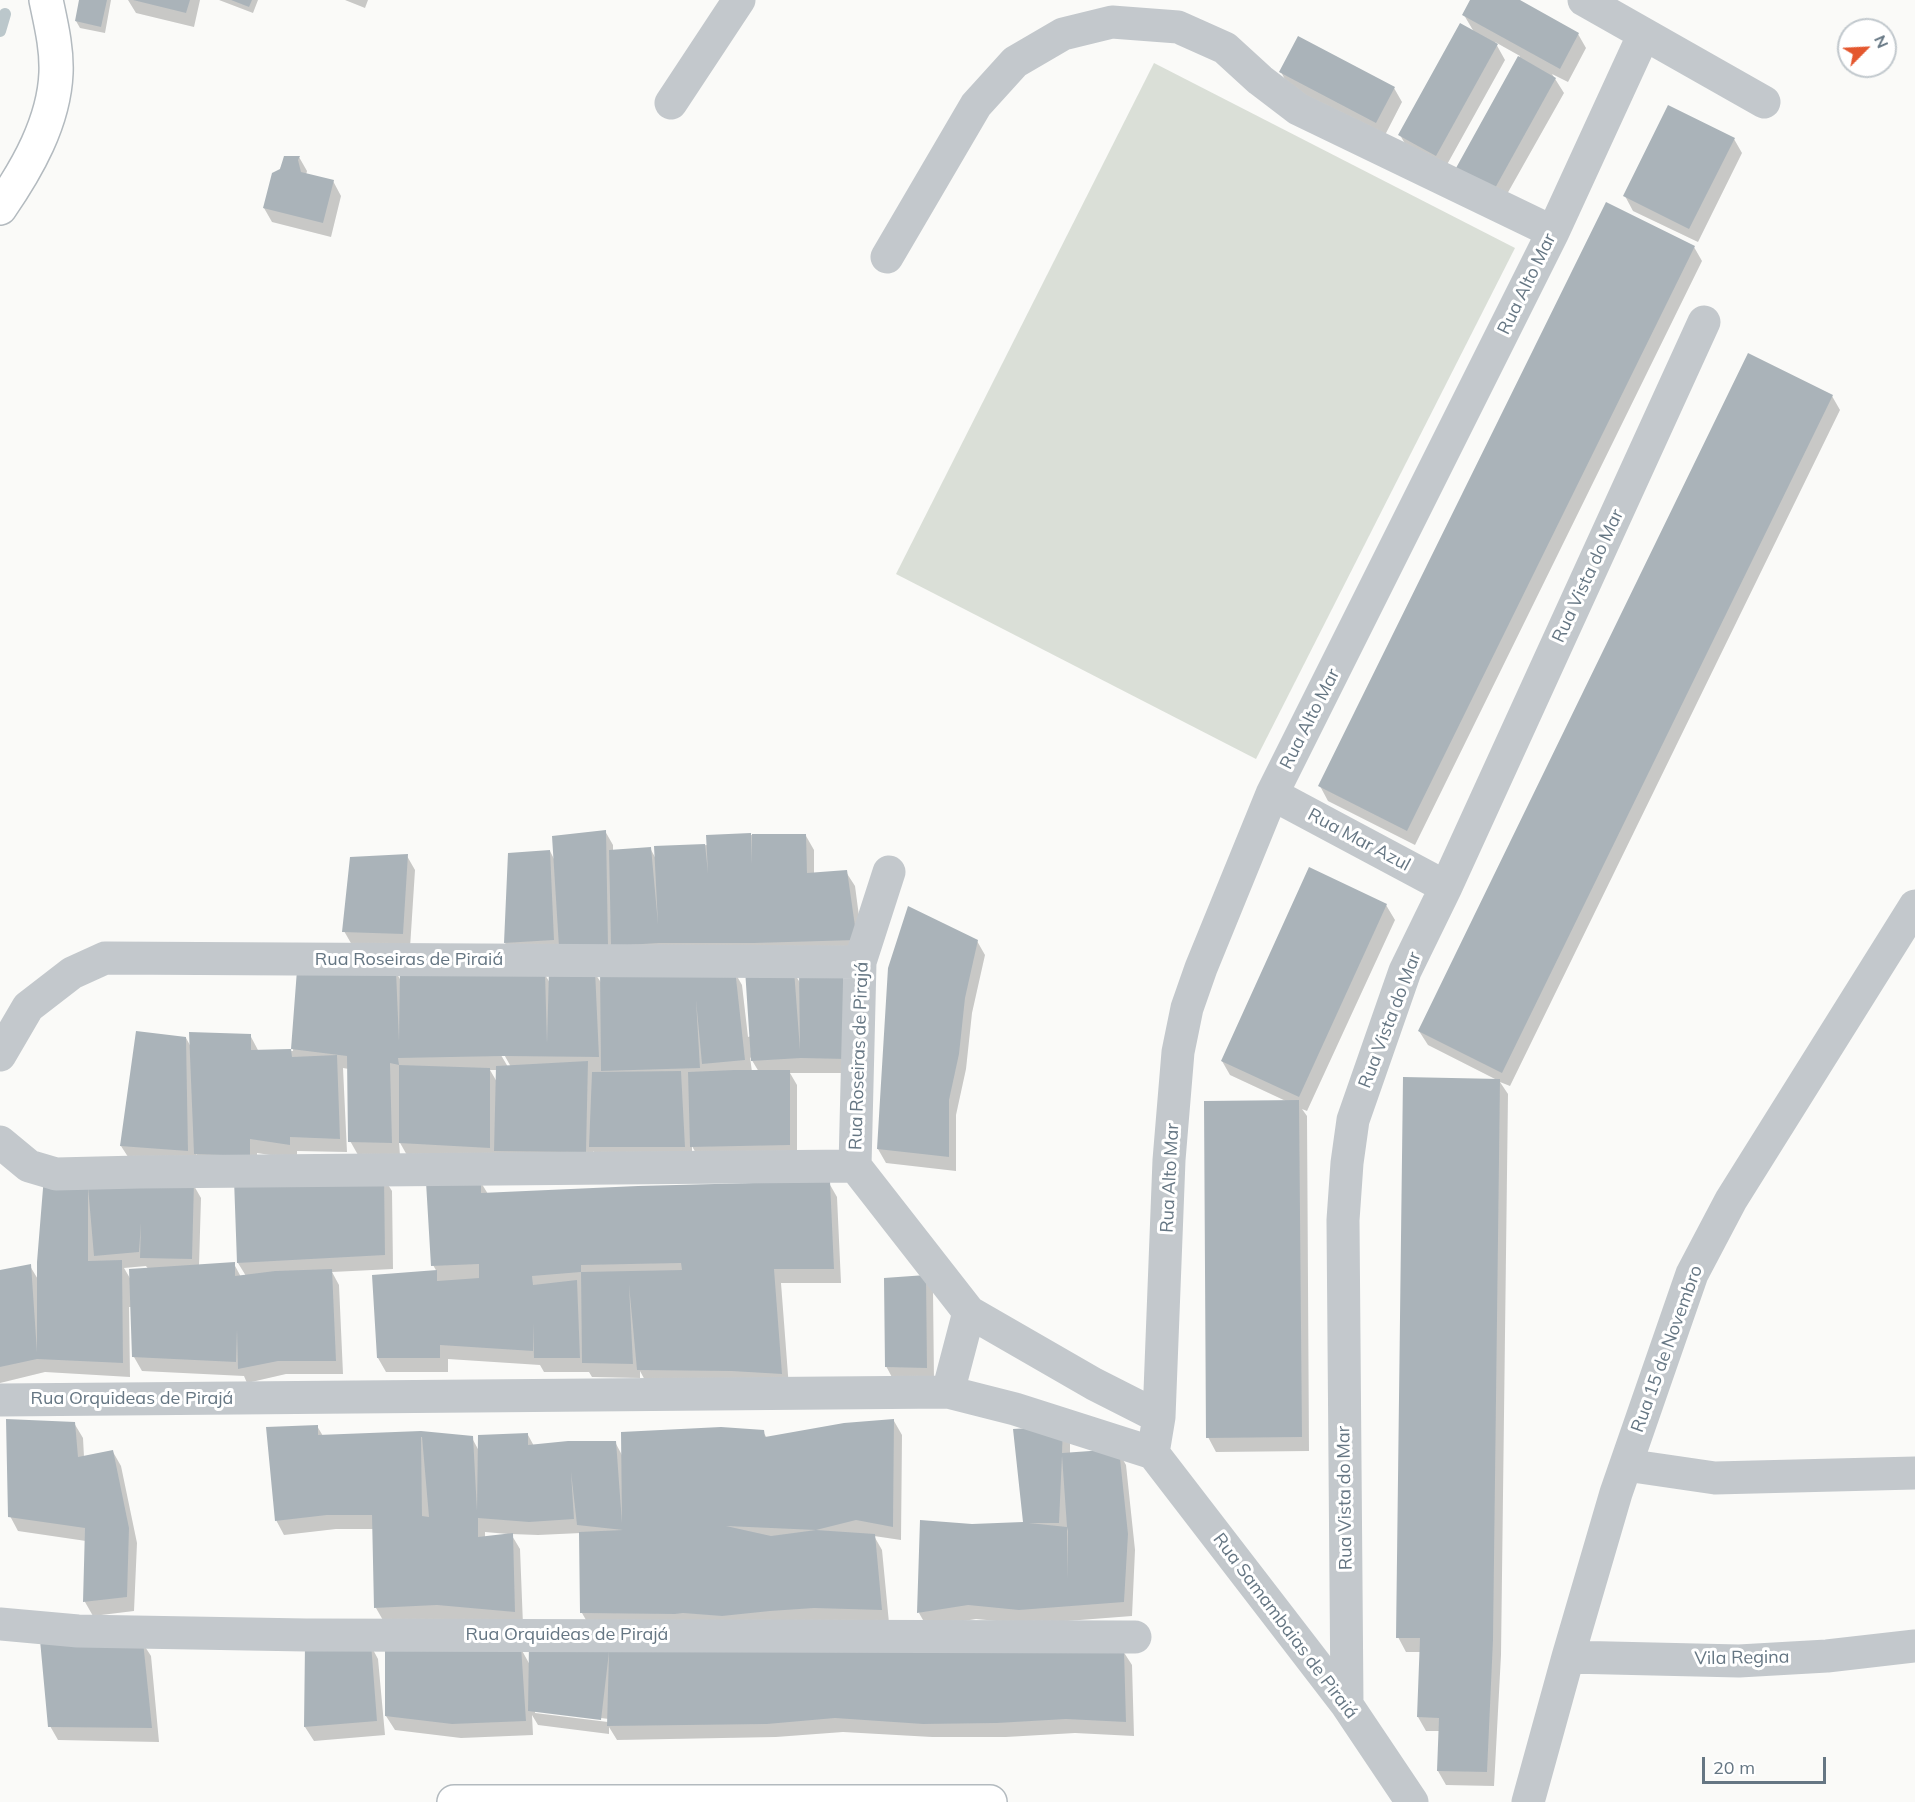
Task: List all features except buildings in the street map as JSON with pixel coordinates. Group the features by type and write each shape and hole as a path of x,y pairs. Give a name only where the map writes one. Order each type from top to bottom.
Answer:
{"main road":[{"path":"0,208 37,148 50,108 56,75 55,39 46,0"},
{"path":"454,1802 990,1802"}],"street":[{"path":"671,103 739,0"},
{"path":"1584,0 1764,102"},
{"path":"887,257 976,105 1016,62 1063,34 1112,22 1178,27 1225,48 1260,80 1298,109 1553,232"},
{"name":"Rua Alto Mar","path":"1153,1454 1159,1417 1169,1160 1178,1052 1187,1008 1200,968 1272,794 1553,232 1644,34"},
{"name":"Rua Vista do Mar","path":"1347,1705 1343,1220 1353,1120 1405,971 1446,887 1704,322"},
{"name":"Rua Mar Azul","path":"1272,794 1446,887"},
{"name":"Rua Roseiras de Pirajá","path":"889,872 860,962 855,1166 969,1312 1094,1384 1159,1417"},
{"name":"Rua 15 de Novembro","path":"1528,1802 1568,1657 1626,1465 1692,1274 1760,1151 1915,906"},
{"name":"Rua Roseiras de Piraiá","path":"0,1055 28,1007 72,973 105,958 860,962"},
{"path":"0,1142 29,1166 56,1174 855,1166"},
{"path":"969,1312 948,1392 1015,1409 1153,1454"},
{"name":"Rua Orquideas de Pirajá","path":"0,1400 948,1392"},
{"name":"Rua Samambaias de Piraiá","path":"1153,1454 1347,1705 1412,1802"},
{"path":"1626,1465 1714,1478 1915,1473"},
{"name":"Rua Orquideas de Pirajá","path":"0,1624 78,1631 306,1635 1135,1637"},
{"name":"Vila Regina","path":"1568,1657 1739,1661 1827,1656 1915,1646"}],"shaded area":[{"path":"1154,63 1515,248 1256,759 896,574"}],"waterway":[{"path":"0,31 5,14"}]}
